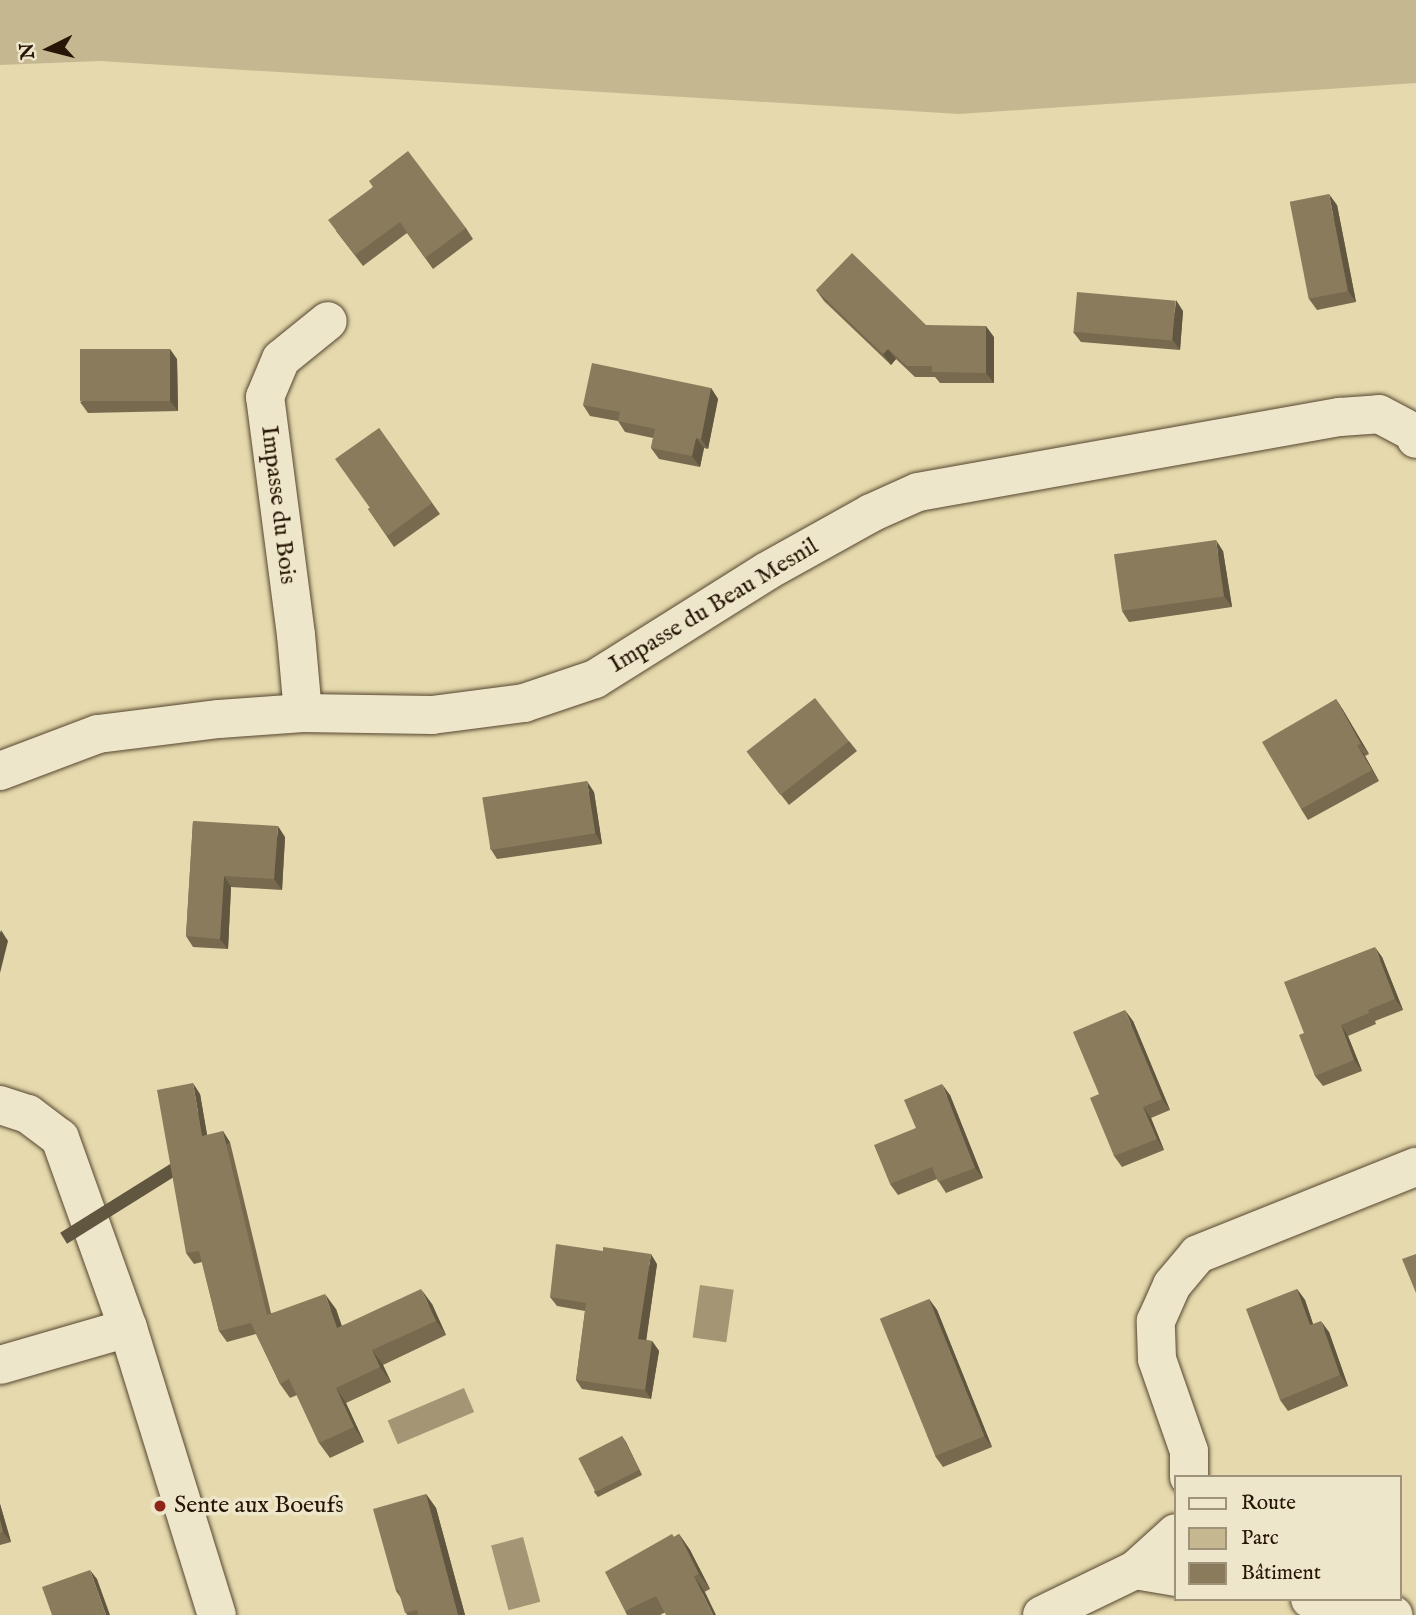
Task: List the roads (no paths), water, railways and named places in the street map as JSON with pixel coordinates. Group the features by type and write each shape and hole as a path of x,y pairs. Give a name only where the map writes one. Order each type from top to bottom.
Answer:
{"street":[{"name":"Impasse du Bois","path":"303,713 296,635 265,397 282,359 328,321"},
{"name":"Impasse du Beau Mesnil","path":"0,771 98,734 219,719 303,713 432,715 524,703 595,679 768,571 871,513 918,492 1340,417 1379,414 1414,433 1416,439"},
{"path":"0,1105 28,1114 60,1138 128,1328 217,1615"},
{"path":"1189,1475 1189,1451 1157,1359 1156,1321 1172,1285 1198,1254 1416,1167"},
{"path":"0,1365 128,1328"},
{"path":"1042,1615 1135,1570 1174,1535"},
{"path":"1135,1570 1174,1577"},
{"path":"1320,1601 1393,1615"}],"place":[{"name":"Sente aux Boeufs","path":"160,1506"}]}
